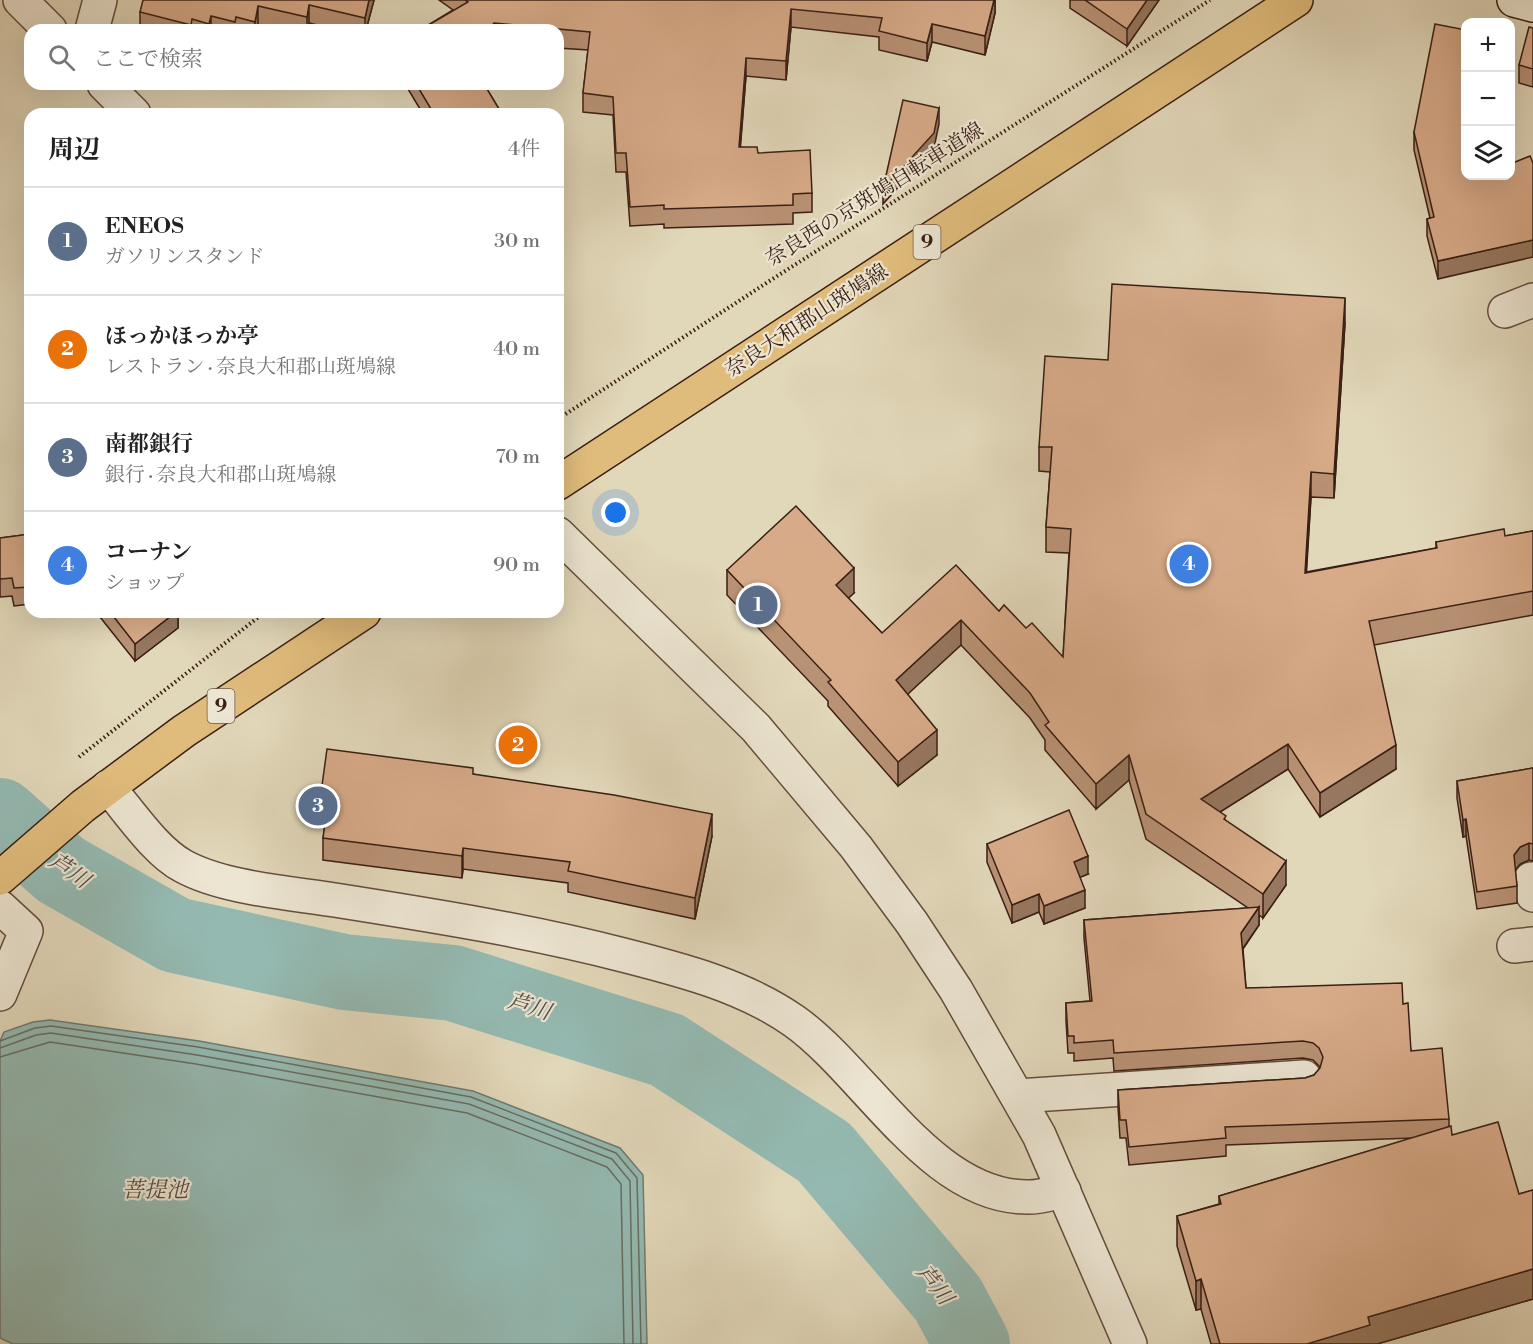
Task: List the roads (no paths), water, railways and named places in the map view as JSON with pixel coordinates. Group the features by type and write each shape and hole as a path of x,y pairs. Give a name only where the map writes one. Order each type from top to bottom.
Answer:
{"main road":[{"name":"奈良大和郡山斑鳩線","path":"564,479 1296,0"},
{"name":"9","path":"1,887 82,806 184,730 355,618"}],"street":[{"path":"20,0 44,24"},
{"path":"94,24 100,0"},
{"path":"1514,0 1533,5"},
{"path":"110,90 128,108"},
{"path":"564,540 756,728 856,847 912,923 956,990 1039,1135 1130,1344"},
{"path":"108,787 157,844 182,866 236,885 449,916 555,938 691,972 745,994 792,1020 827,1046 914,1142 953,1172 992,1193 1028,1198 1064,1191"},
{"path":"0,994 26,930 1,887"},
{"path":"1018,1096 1304,1077"}],"water":[{"name":"菩提池","path":"50,1020 199,1041 473,1091 620,1148 643,1175 647,1344 13,1344 0,1338 0,1041 4,1032 33,1022"}],"waterway":[{"name":"芦川","path":"0,816 61,870 175,935 344,972 453,983 667,1050 824,1152 948,1299 972,1344"}],"place":[{"name":"コーナン","path":"1189,564"},
{"name":"ENEOS","path":"758,605"},
{"name":"ほっかほっか亭","path":"518,745"},
{"name":"南都銀行","path":"318,806"}]}
